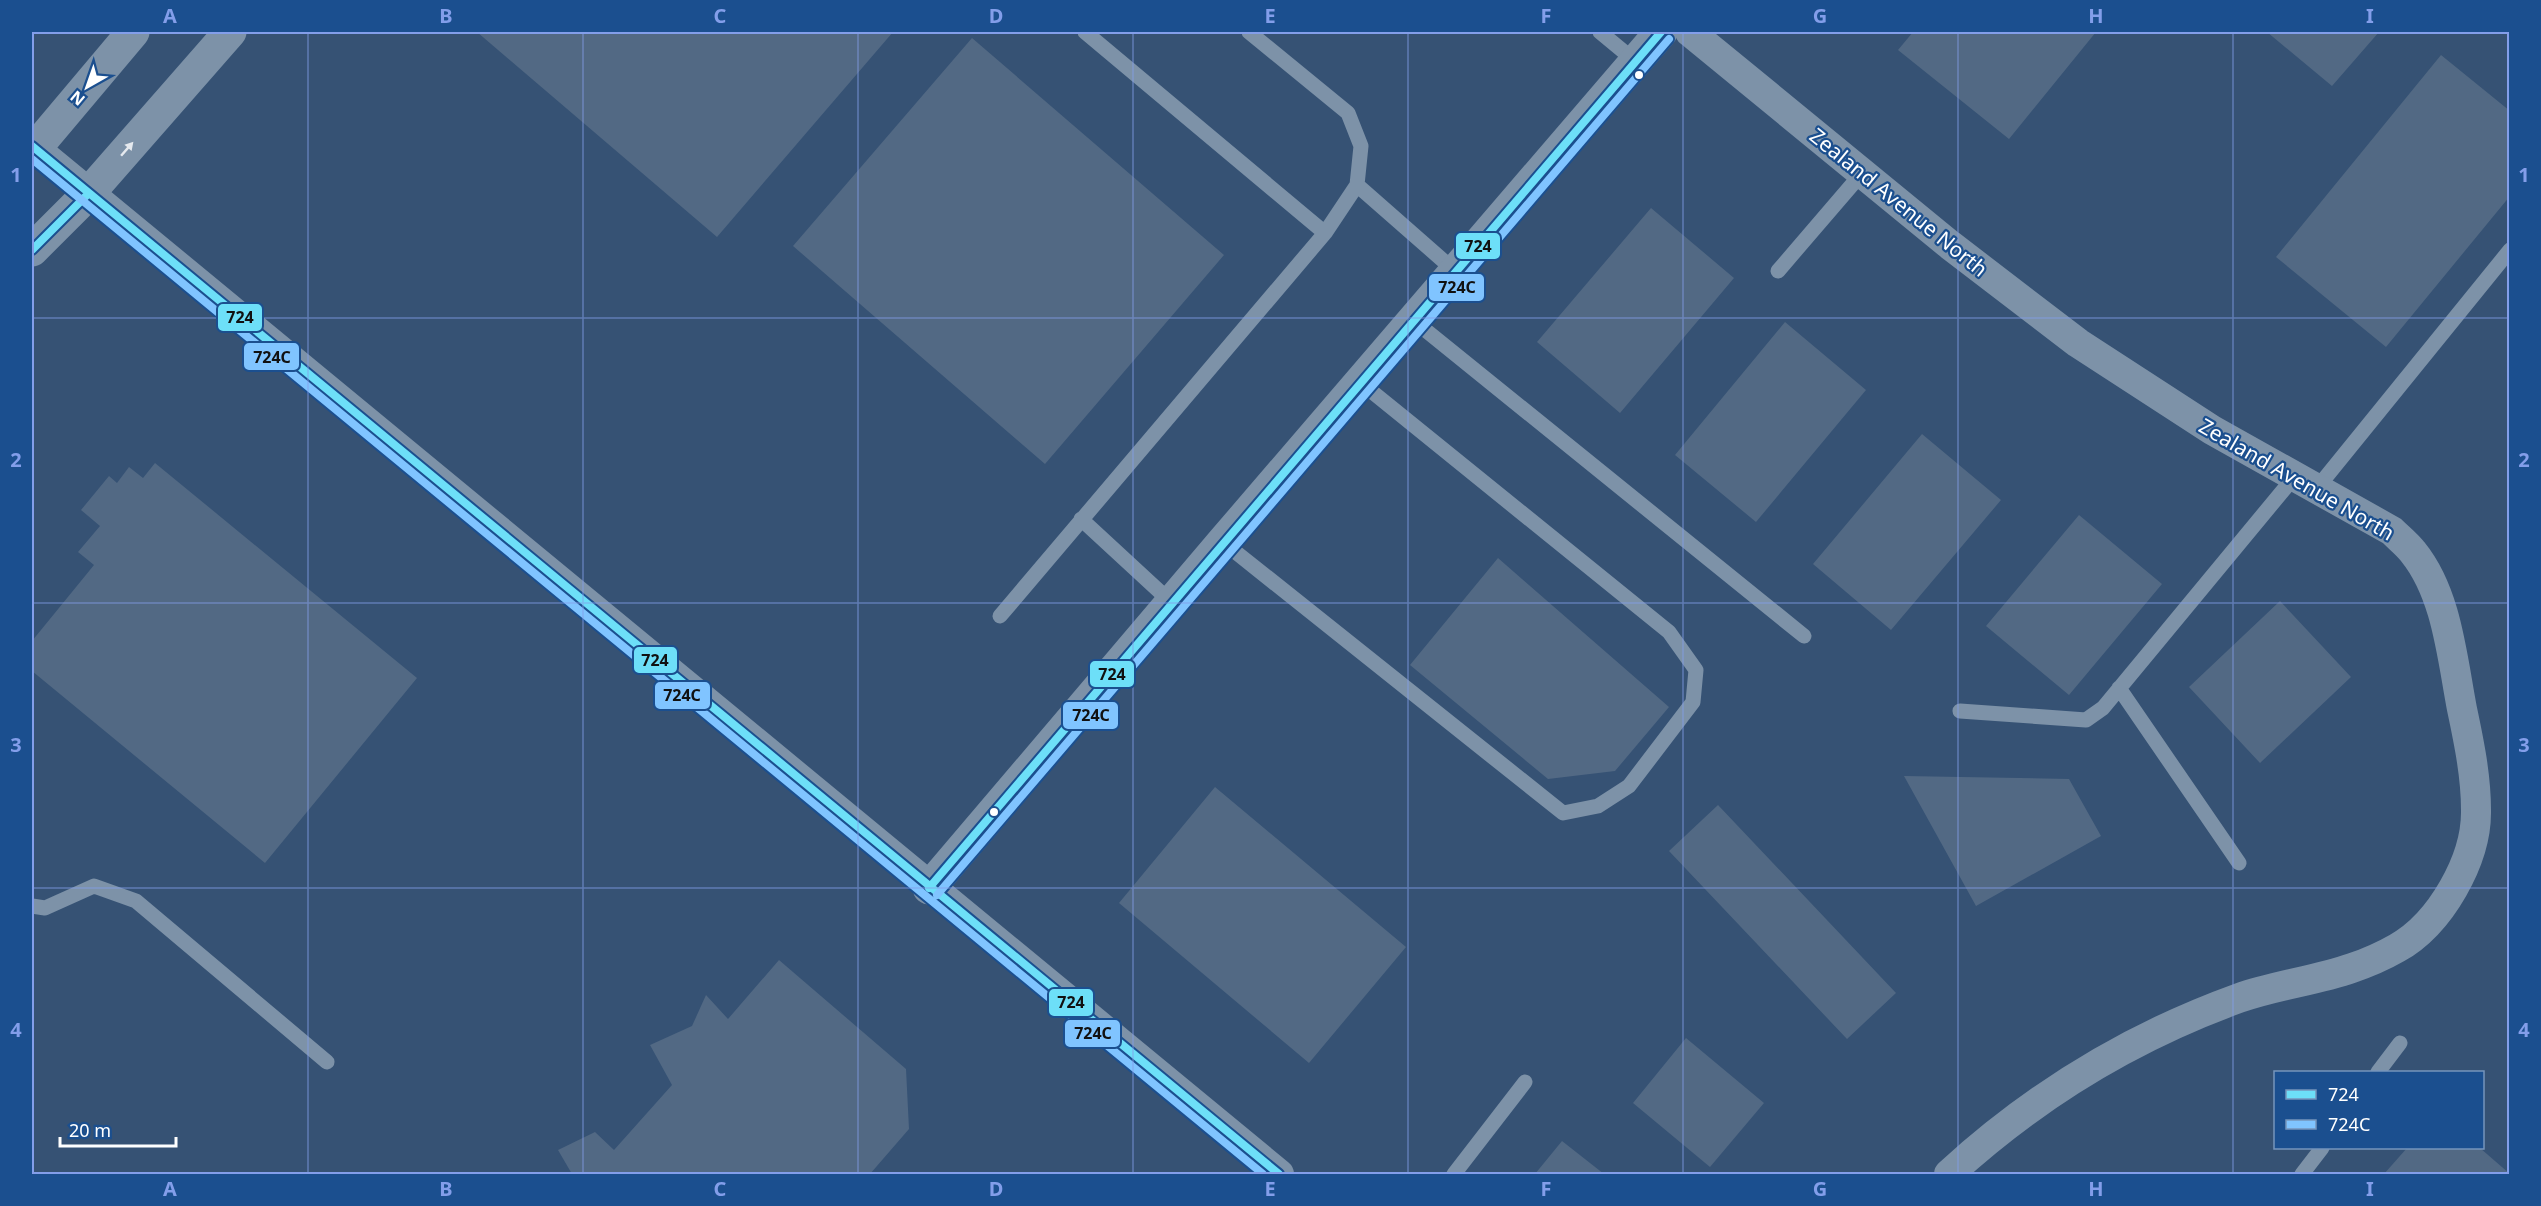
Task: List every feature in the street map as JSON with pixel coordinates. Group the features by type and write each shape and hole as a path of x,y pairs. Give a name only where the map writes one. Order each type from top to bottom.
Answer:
{"street":[{"path":"133,32 32,149 1279,1174"},
{"path":"32,250 89,194 230,32"},
{"path":"929,888 1661,32"},
{"name":"Zealand Avenue North","path":"1690,32 1950,245 2078,343 2212,430 2392,531 2414,553 2429,578 2442,611 2469,742 2476,811 2471,848 2456,885 2436,915 2398,948 2352,968 2240,997 2134,1043 2071,1079 2024,1112 1949,1174"}],"lane":[{"path":"1085,32 1325,233"},
{"path":"1000,616 1325,233 1357,185 1360,146 1348,114 1249,32"},
{"path":"1600,32 1635,61"},
{"path":"1778,271 1863,172"},
{"path":"1357,185 1455,271"},
{"path":"1960,711 2086,720 2103,708 2510,250"},
{"path":"1413,320 1804,636"},
{"path":"1223,542 1563,813 1598,806 1629,786 1693,702 1696,670 1669,632 1360,382"},
{"path":"1081,519 1172,603"},
{"path":"2119,688 2238,863"},
{"path":"32,906 45,908 94,886 136,901 327,1062"},
{"path":"2379,1071 2400,1043"},
{"path":"1454,1174 1525,1082"},
{"path":"2302,1174 2321,1149"}],"building":[{"path":"477,32 893,32 717,237"},
{"path":"1913,32 2096,32 2009,139 1898,50"},
{"path":"2267,32 2379,32 2332,86"},
{"path":"972,38 1224,255 1045,464 793,246"},
{"path":"2441,55 2510,111 2510,196 2386,347 2276,257"},
{"path":"1651,208 1734,278 1620,413 1537,342"},
{"path":"1785,322 1866,390 1756,522 1675,455"},
{"path":"1922,434 2001,500 1891,630 1813,564"},
{"path":"155,463 417,678 265,863 32,671 32,641 94,565 78,552 100,526 81,510 109,476 117,483 129,467 143,478"},
{"path":"2079,515 2162,584 2069,695 1986,626"},
{"path":"1498,558 1669,707 1615,771 1548,779 1410,665"},
{"path":"2280,601 2351,677 2260,763 2189,687"},
{"path":"1904,776 2069,779 2101,836 1976,906"},
{"path":"1215,787 1406,947 1309,1063 1119,903"},
{"path":"1718,805 1896,993 1847,1039 1669,851"},
{"path":"779,960 906,1069 909,1129 870,1174 572,1174 558,1150 595,1132 614,1150 672,1085 650,1045 692,1026 706,995 728,1019"},
{"path":"1686,1038 1764,1103 1710,1167 1633,1103"},
{"path":"1562,1141 1604,1174 1535,1174"},
{"path":"2406,1149 2481,1149 2510,1174 2384,1174"}],"transit line":[{"name":"724","path":"929,888 1661,32"},
{"name":"724C","path":"937,895 1669,39"},
{"name":"724","path":"32,146 1279,1174"},
{"name":"724C","path":"32,159 1263,1174"},
{"name":"724","path":"32,250 89,193"}]}
